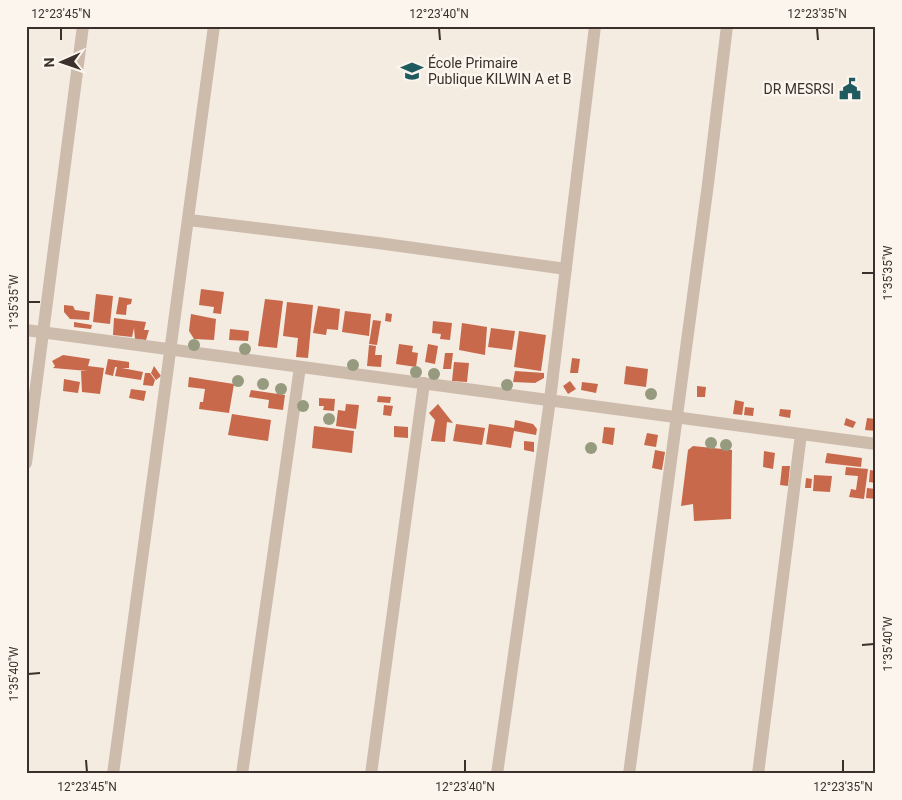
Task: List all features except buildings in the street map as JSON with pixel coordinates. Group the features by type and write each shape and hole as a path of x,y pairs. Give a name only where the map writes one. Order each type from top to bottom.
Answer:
{"street":[{"path":"26,464 83,26"},
{"path":"113,774 214,26"},
{"path":"497,774 550,400 595,26"},
{"path":"629,774 675,417 707,194 727,26"},
{"path":"189,220 378,243 566,269"},
{"path":"26,330 876,444"},
{"path":"242,774 300,367"},
{"path":"371,774 424,383"},
{"path":"758,774 802,434"}],"place":[{"name":"École Primaire Publique KILWIN A et B","path":"412,71"},
{"name":"DR MESRSI","path":"850,89"}]}
